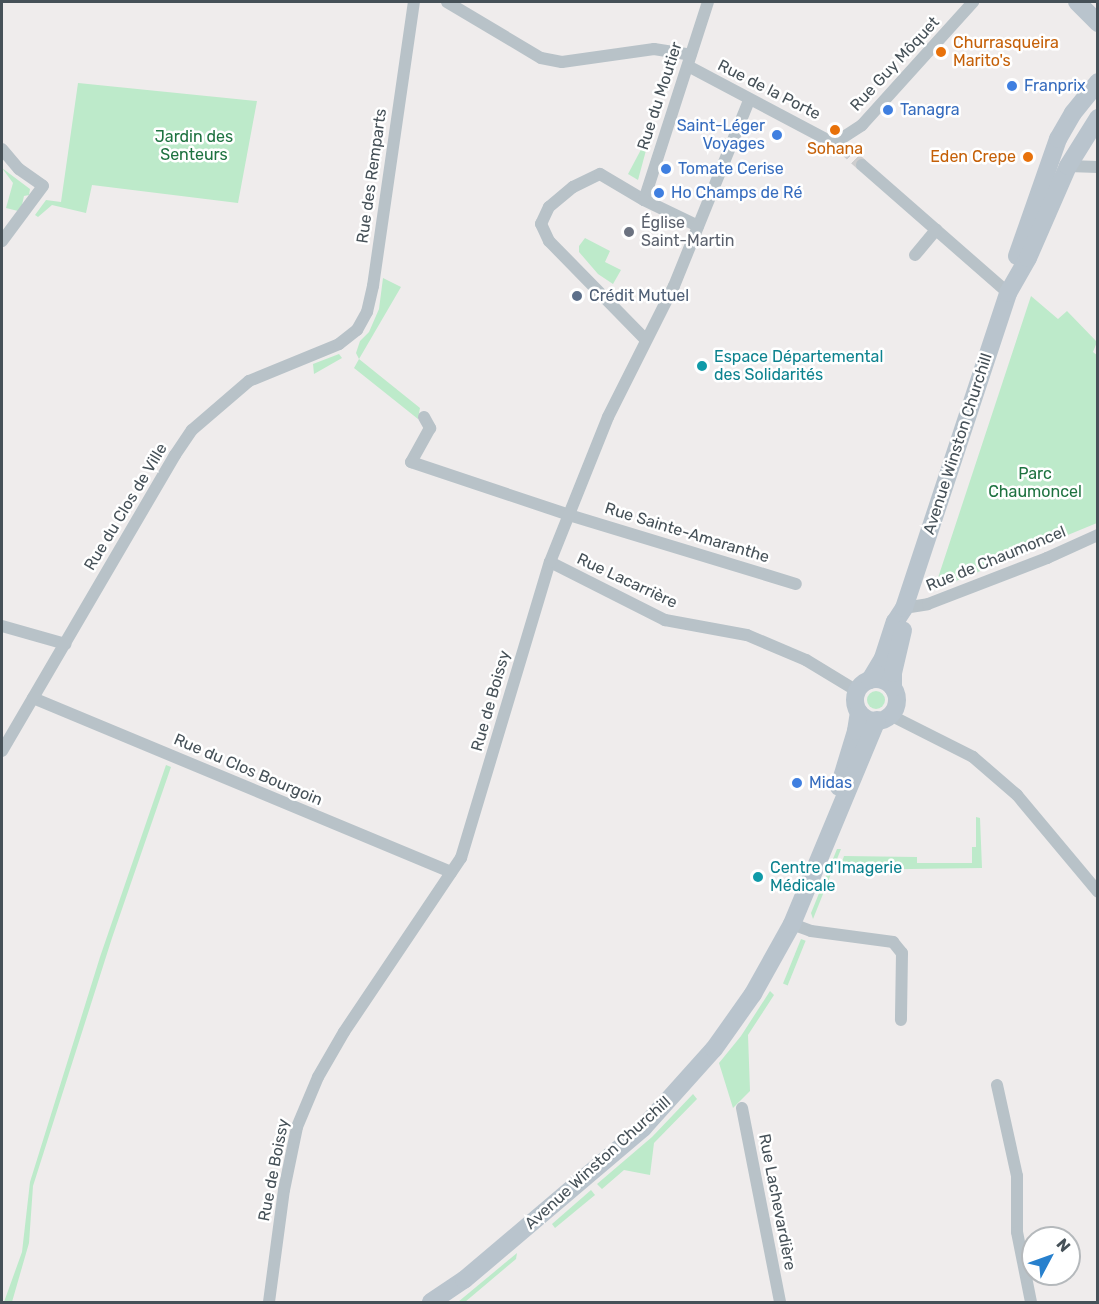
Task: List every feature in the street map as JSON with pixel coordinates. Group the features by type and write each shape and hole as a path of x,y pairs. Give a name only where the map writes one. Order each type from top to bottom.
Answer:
{"street":[{"name":"Rue des Remparts","path":"339,344 357,330 367,312 373,286 414,2"},
{"name":"Rue de la Porte","path":"447,2 541,58 562,62 654,49 690,61 749,100 839,145"},
{"name":"Rue du Moutier","path":"644,200 708,2"},
{"name":"Rue Guy Môquet","path":"839,145 862,125 973,2"},
{"path":"1077,2 1098,23"},
{"name":"Avenue Winston Churchill","path":"863,686 883,658 895,622 904,608 1011,287 1017,255 1058,139 1073,113 1098,82"},
{"name":"Rue de Boissy","path":"269,1302 284,1190 301,1117 318,1077 344,1032 461,858 471,831 550,562 608,417 674,285 749,100"},
{"name":"Avenue Winston Churchill","path":"1011,287 1028,258 1068,165 1094,131"},
{"path":"2,149 18,169 43,186 2,241"},
{"path":"862,165 936,230 1011,287"},
{"path":"1068,165 1098,167"},
{"path":"645,339 549,241 541,224 549,207 573,187 600,174 644,200 698,226"},
{"path":"915,255 936,230"},
{"name":"Rue du Clos de Ville","path":"2,751 175,455 192,430 249,381 339,344"},
{"name":"Rue Sainte-Amaranthe","path":"424,417 430,428 411,462 568,515 796,584"},
{"name":"Rue de Chaumoncel","path":"904,608 928,604 1047,558 1098,535"},
{"name":"Rue Lacarrière","path":"550,562 665,620 747,634 863,686"},
{"name":"Avenue Winston Churchill","path":"894,688 893,673 904,625 904,608"},
{"path":"2,626 65,644"},
{"path":"884,718 897,702 894,688 882,680 863,686 856,705 859,712 871,720 884,718 973,758 1017,795 1098,892"},
{"name":"Rue du Clos Bourgoin","path":"33,698 450,872"},
{"name":"Avenue Winston Churchill","path":"824,846 827,824 853,745 859,712"},
{"name":"Avenue Winston Churchill","path":"431,1302 464,1280 609,1158 671,1098 714,1049 773,962 884,718"},
{"path":"792,924 812,931 893,942 902,953 901,1020"},
{"path":"996,1085 1017,1176 1017,1232 1031,1302"},
{"name":"Rue Lachevardière","path":"742,1108 780,1302"},
{"name":"Avenue Winston Churchill","path":"446,1302 464,1280"}],"green space":[{"name":"Jardin des Senteurs","path":"78,83 257,101 238,203 92,185 86,213 52,205 38,217 35,215 46,200 61,202"},
{"path":"645,142 648,143 638,180 628,174"},
{"path":"2,168 30,189 29,195 24,196 18,211 6,208 13,183"},
{"path":"585,238 610,251 605,262 621,270 613,284 598,274 579,252 579,246"},
{"path":"383,278 401,287 359,359 356,353 360,341 369,332 379,309"},
{"name":"Parc Chaumoncel","path":"1031,296 1058,319 1067,311 1097,342 1093,352 1098,356 1097,523 934,590"},
{"path":"339,354 342,358 314,374 313,364"},
{"path":"359,359 420,408 418,419 354,368"},
{"path":"876,691 884,696 885,700 880,708 876,709 868,704 867,700 872,692"},
{"path":"166,765 171,767 112,938 33,1186 29,1243 12,1302 4,1302 22,1252 30,1182 100,957"},
{"path":"976,817 980,818 982,868 839,870 844,856 917,857 917,863 972,863 972,847 976,847"},
{"path":"837,849 841,849 813,919 811,913"},
{"path":"801,939 806,941 788,985 783,984"},
{"path":"770,991 774,995 748,1035 750,1091 733,1108 719,1063 741,1036"},
{"path":"693,1094 697,1099 654,1143 650,1175 624,1170 602,1189 597,1184 652,1137"},
{"path":"591,1190 595,1195 555,1228 552,1224"},
{"path":"517,1253 516,1259 465,1302 458,1302"}],"tunnel":[{"path":"842,147 862,165"}],"place":[{"name":"Churrasqueira Marito's","path":"941,52"},
{"name":"Franprix","path":"1012,86"},
{"name":"Tanagra","path":"888,110"},
{"name":"Sohana","path":"835,130"},
{"name":"Saint-Léger Voyages","path":"777,135"},
{"name":"Eden Crepe","path":"1028,157"},
{"name":"Tomate Cerise","path":"666,169"},
{"name":"Ho Champs de Ré","path":"659,193"},
{"name":"Église Saint-Martin","path":"629,232"},
{"name":"Crédit Mutuel","path":"577,296"},
{"name":"Espace Départemental des Solidarités","path":"702,366"},
{"name":"Midas","path":"797,783"},
{"name":"Centre d'Imagerie Médicale","path":"758,877"}]}
